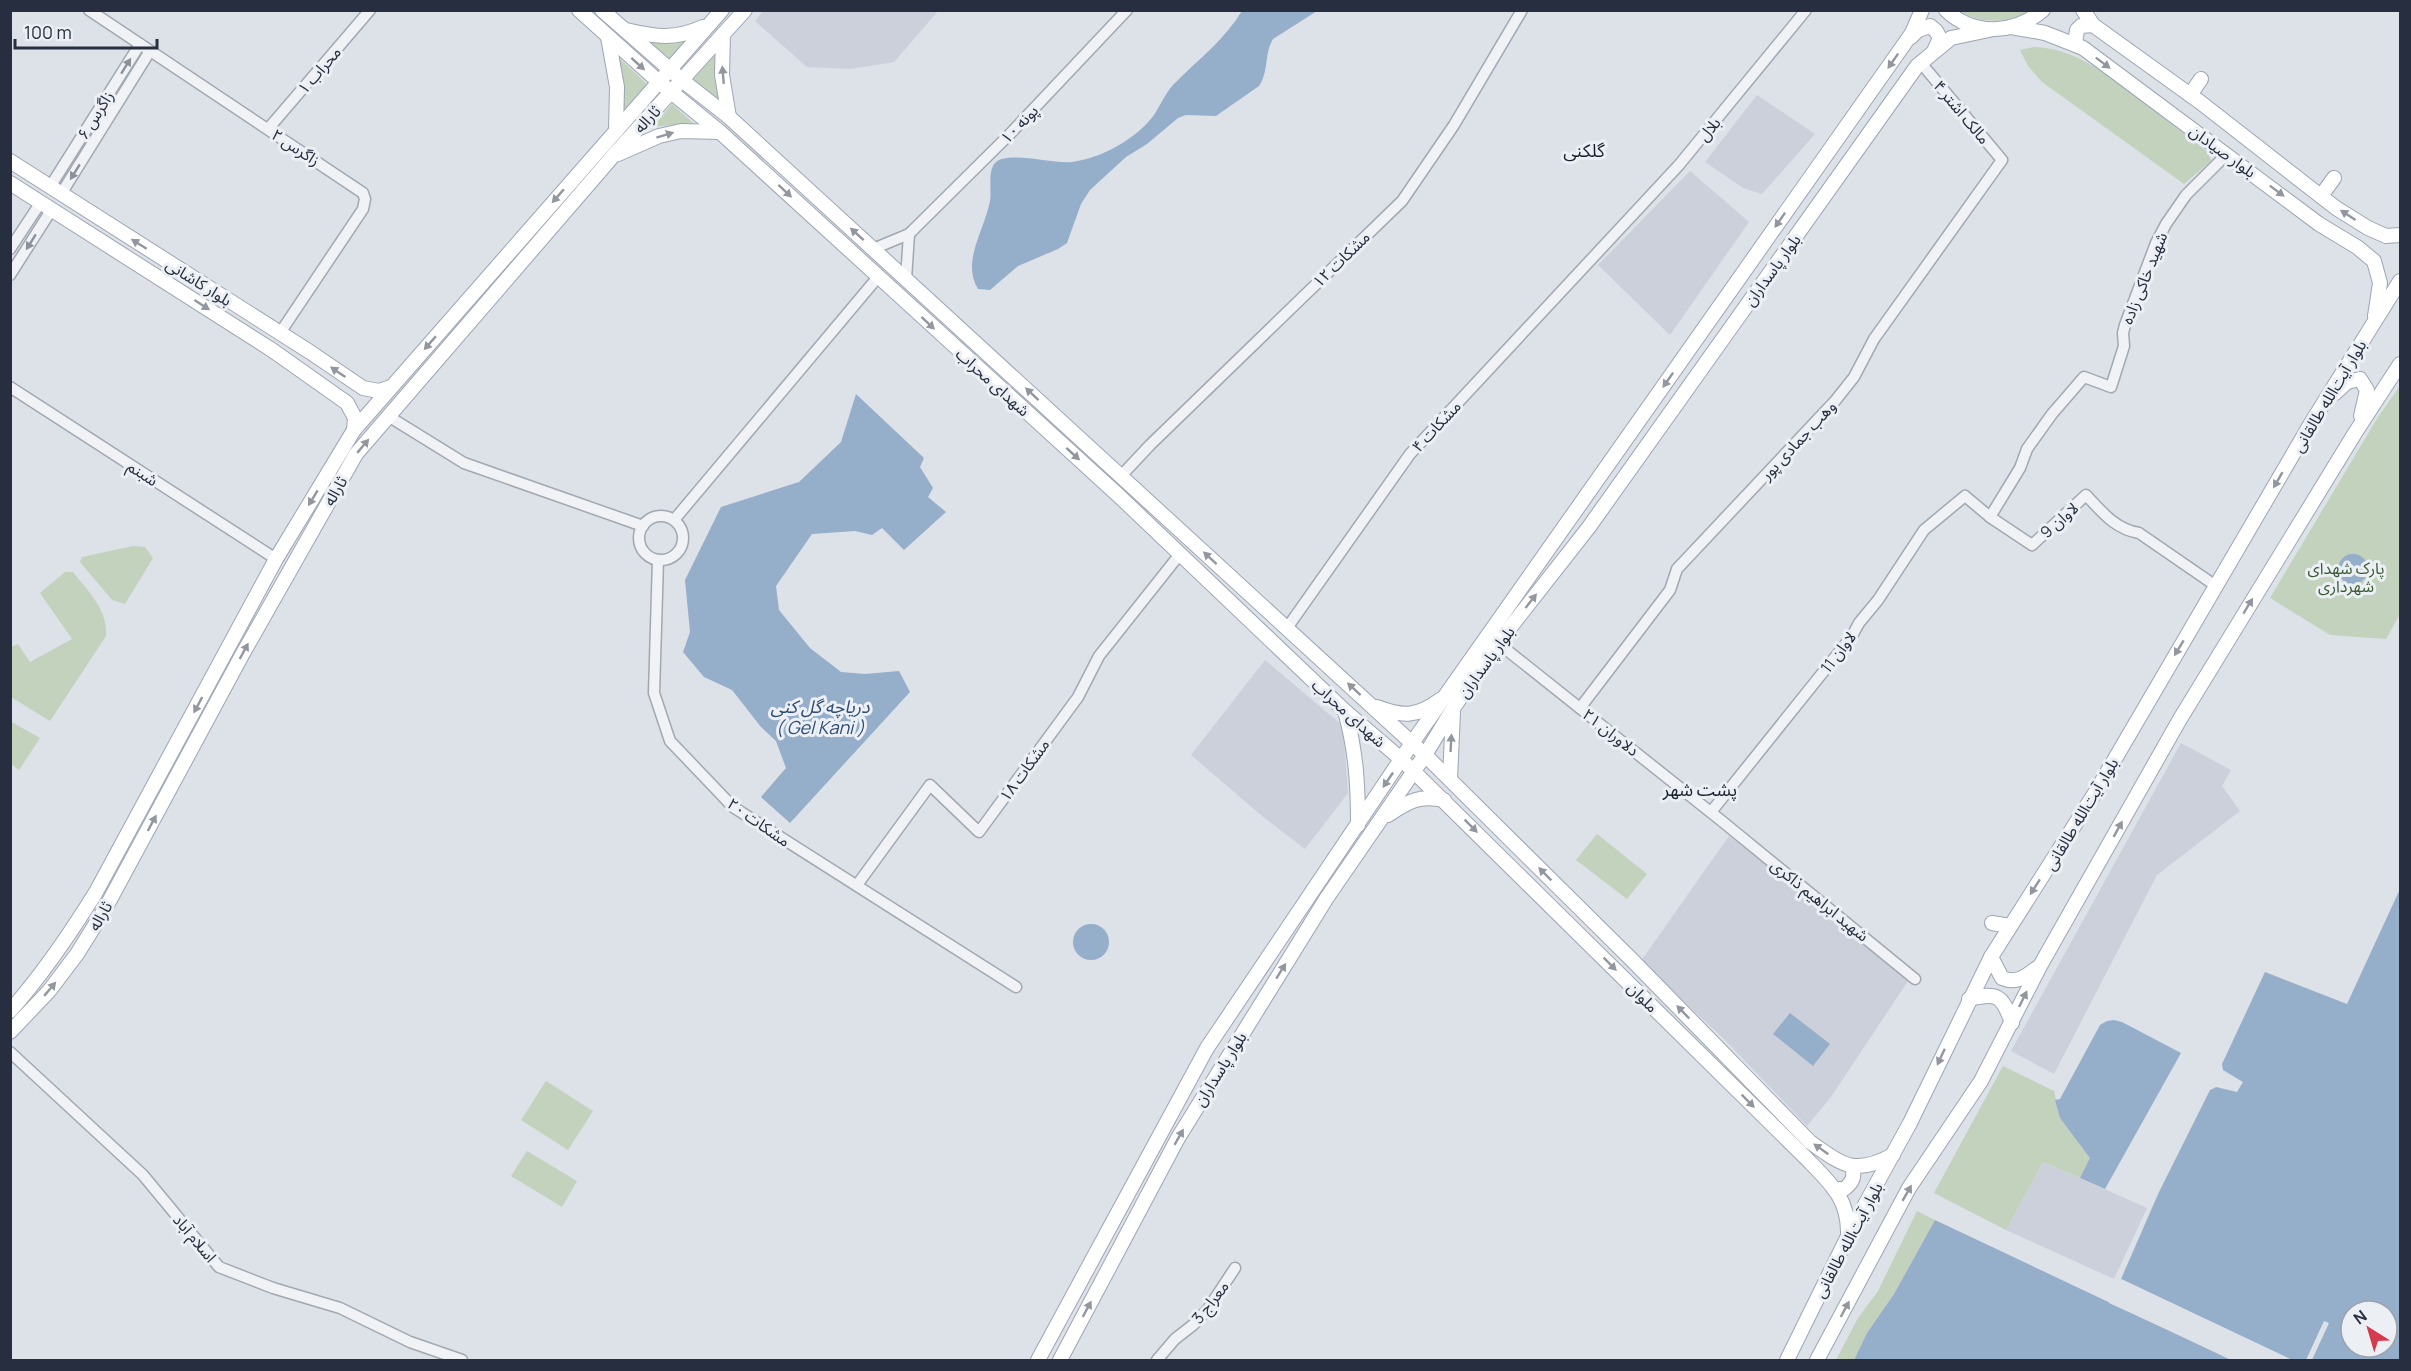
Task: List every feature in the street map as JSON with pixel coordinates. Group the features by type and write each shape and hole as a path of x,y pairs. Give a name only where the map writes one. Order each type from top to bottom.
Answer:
{"main road":[{"name":"شهدای محراب","path":"579,10 659,82 720,132 1110,488 1345,711 1414,771"},
{"name":"شهدای محراب","path":"602,10 683,81 729,117 1425,755"},
{"name":"ثاراله","path":"10,1011 38,980 64,944 124,842 276,559 354,430 722,10"},
{"name":"ثاراله","path":"10,1032 49,991 77,954 138,850 258,626 356,454 598,174 745,10"},
{"name":"بلوار پاسداران","path":"1060,1360 1178,1138 1326,899 1425,755 1450,701 1907,40 1922,10"},
{"path":"1946,10 1962,22 1989,30"},
{"path":"2011,27 2030,20 2043,10"},
{"name":"بلوار صیادان","path":"2083,10 2093,25 2190,95 2321,196 2368,228 2386,236 2400,235"},
{"path":"624,30 657,37 686,35 711,24 714,33 724,34 722,75 729,117"},
{"path":"2075,44 2077,30 2081,26 2093,25"},
{"path":"1907,40 1918,30 1930,26 1940,38 1932,52"},
{"name":"بلوار پاسداران","path":"1038,1360 1207,1048 1412,743 1498,643 1589,527 1921,63 1951,38 2011,27"},
{"name":"بلوار صیادان","path":"2011,27 2045,33 2075,44 2319,224 2357,247 2374,261 2380,283 2374,322"},
{"path":"608,37 617,87 616,131"},
{"path":"2190,95 2201,79"},
{"path":"614,156 659,136 681,131 720,132"},
{"name":"بلوار کاشانی","path":"10,161 363,388"},
{"path":"586,164 598,174"},
{"path":"2321,196 2334,178"},
{"name":"بلوار کاشانی","path":"10,183 272,350 347,402"},
{"path":"46,206 56,190"},
{"path":"2357,247 2364,251 2373,246 2374,240 2368,228"},
{"name":"بلوار آیت‌الله طالقانی","path":"1787,1360 1848,1235 1893,1155 1991,957 2095,793 2313,420 2400,281"},
{"path":"2012,1023 2040,966 2180,718 2355,433 2400,366"},
{"path":"2313,420 2347,382 2360,379 2367,390 2355,433"},
{"path":"354,430 355,418 347,402 357,400 363,388 379,391 391,387"},
{"path":"1371,705 1401,715 1419,712 1450,701 1450,779"},
{"path":"1345,711 1354,743 1358,783 1358,826"},
{"name":"ملوان","path":"1425,755 1810,1142 1844,1165 1852,1166"},
{"name":"ملوان","path":"1414,771 1806,1158 1841,1198 1846,1209 1848,1235"},
{"path":"1381,819 1417,799 1428,797 1444,800"},
{"path":"124,842 138,850"},
{"path":"1992,923 2010,926"},
{"path":"1991,957 2002,978 2011,981 2022,979 2040,966"},
{"path":"1969,999 1987,995 1997,996 2005,1004 2012,1023"},
{"name":"بلوار آیت‌الله طالقانی","path":"1817,1360 1909,1188 1981,1081 2012,1023"},
{"path":"1834,1189 1844,1190 1852,1183 1854,1174 1852,1166 1871,1165 1893,1155"}],"street":[{"name":"زاگرس ۲","path":"89,10 363,193 366,199 363,209 280,333"},
{"name":"محراب ۱","path":"268,129 370,10"},
{"name":"پونه ۱۰","path":"909,234 1008,136 1127,10"},
{"name":"مشکات ۱۲","path":"1121,476 1150,445 1402,201 1454,125 1522,10"},
{"name":"بلال","path":"1607,243 1679,165 1806,10"},
{"name":"زاگرس ۶","path":"56,190 87,128 140,44"},
{"name":"زاگرس ۶","path":"56,190 98,135 150,51"},
{"name":"مالک اشتر ۴","path":"1921,63 2002,160"},
{"path":"87,128 98,135"},
{"name":"شهید خاکی زاده","path":"1990,517 2020,468 2027,449 2052,414 2084,377 2111,387 2124,346 2125,325 2156,243 2186,195 2227,154"},
{"name":"وهب جمادی پور","path":"1580,708 1670,590 1677,569 1835,401 1854,377 1874,339 2002,160"},
{"path":"10,249 46,206"},
{"path":"10,275 46,206"},
{"path":"873,249 909,234 906,279"},
{"name":"مشکات ۴","path":"1287,628 1410,454 1607,243"},
{"path":"674,520 878,277"},
{"name":"شبنم","path":"10,387 276,559"},
{"path":"388,416 464,463 643,526"},
{"name":"لاوان 9","path":"1990,517 2032,544 2086,495 2111,522 2127,531 2139,533 2216,586"},
{"name":"لاوان 11","path":"1711,812 1852,636 1924,530 1965,496 1990,517"},
{"path":"657,516 674,520 681,529 682,546 675,555 658,560 648,556 641,547 639,536 643,526 657,516"},
{"name":"مشکات ۱۸","path":"857,885 930,785 979,832 1078,697 1099,656 1180,554"},
{"name":"مشکات ۲۰","path":"658,560 654,693 670,741 733,807 1016,987"},
{"name":"دلاوران ۲۱","path":"1498,643 1723,822"},
{"name":"شهید ابراهیم ذاکری","path":"1723,822 1915,979"},
{"name":"اسلام آباد","path":"10,1052 143,1175 219,1267 273,1288 340,1308 410,1342 462,1360"},
{"name":"معراج 3","path":"1157,1360 1175,1339 1208,1310 1236,1268"}],"shaded area":[{"path":"763,11 938,11 894,62 850,69 807,67 755,21"},
{"path":"1757,95 1815,134 1762,194 1743,188 1705,162"},
{"path":"1690,171 1749,222 1670,335 1598,265"},
{"path":"1265,660 1343,726 1348,793 1305,849 1262,816 1191,755"},
{"path":"2181,743 2231,770 2222,786 2240,811 2157,875 2054,1074 2011,1051"},
{"path":"1729,836 1831,914 1908,981 1831,1097 1807,1126 1724,1039 1641,961"},
{"path":"2043,1162 2147,1208 2114,1279 2006,1230"}],"green space":[{"path":"1960,11 2029,11 2012,18 1994,21 1977,18"},
{"path":"688,39 669,61 648,42"},
{"path":"2034,47 2065,52 2105,74 2209,153 2211,161 2184,184 2042,82 2028,66 2020,50"},
{"path":"716,51 716,79 723,106 692,81"},
{"path":"618,57 648,85 621,113 623,85"},
{"path":"672,104 693,123 653,127"},
{"name":"پارک شهدای شهرداری","path":"2400,386 2400,614 2386,639 2330,635 2270,598 2378,417"},
{"path":"133,546 145,547 153,558 125,604 112,600 80,562 82,557"},
{"path":"65,572 73,572 96,601 104,618 106,636 50,721 11,697 11,647 18,644 30,662 72,639 40,593"},
{"path":"10,721 40,738 19,770 11,764"},
{"path":"1597,834 1647,874 1627,899 1576,860"},
{"path":"2003,1066 2054,1091 2060,1118 2091,1158 2080,1178 2043,1162 2006,1230 1934,1193"},
{"path":"546,1081 593,1111 568,1150 521,1120"},
{"path":"527,1151 577,1181 562,1207 511,1176"},
{"path":"1917,1211 1935,1220 1894,1294 1867,1333 1854,1360 1836,1360 1858,1318 1878,1291"}],"water":[{"path":"1242,11 1317,11 1273,39 1259,86 1216,116 1186,115 1178,118 1147,144 1126,157 1090,190 1081,204 1067,243 1018,266 990,290 978,289 973,279 973,257 990,201 991,175 996,162 1002,159 1021,158 1072,162 1095,156 1117,146 1147,124 1173,85 1220,39"},
{"name":"دریاچه گل کنی ( Gel Kani )","path":"856,394 924,458 920,467 933,488 928,497 946,512 904,550 882,528 872,535 855,531 812,534 776,586 779,610 810,648 841,672 865,674 899,671 910,692 790,823 761,797 786,768 776,741 761,727 732,690 704,677 683,652 690,632 685,580 721,507 799,482 841,442"},
{"path":"2353,554 2359,555 2367,563 2367,575 2359,583 2353,584 2347,583 2339,575 2338,569 2339,563 2347,555"},
{"path":"2400,889 2400,1360 2292,1360 2121,1279 2159,1192 2210,1090 2216,1087 2237,1092 2243,1082 2223,1070 2222,1064 2265,972 2347,1004"},
{"path":"1091,924 1104,929 1109,942 1104,955 1091,960 1078,955 1073,942 1078,929"},
{"path":"1790,1013 1830,1044 1813,1066 1773,1034"},
{"path":"2114,1020 2181,1053 2105,1189 2080,1178 2090,1158 2060,1118 2055,1100 2060,1099 2100,1025"},
{"path":"1935,1220 2231,1360 1854,1360 1867,1333 1894,1294"}],"pier":[{"path":"2121,1279 2292,1360 2285,1360 2120,1282"},
{"path":"2111,1300 2232,1358 2234,1360 2109,1303"},
{"path":"2324,1321 2329,1323 2312,1360 2306,1360"}],"district":[{"name":"گلکنی","path":"1584,151"},
{"name":"پشت شهر","path":"1700,790"}]}
